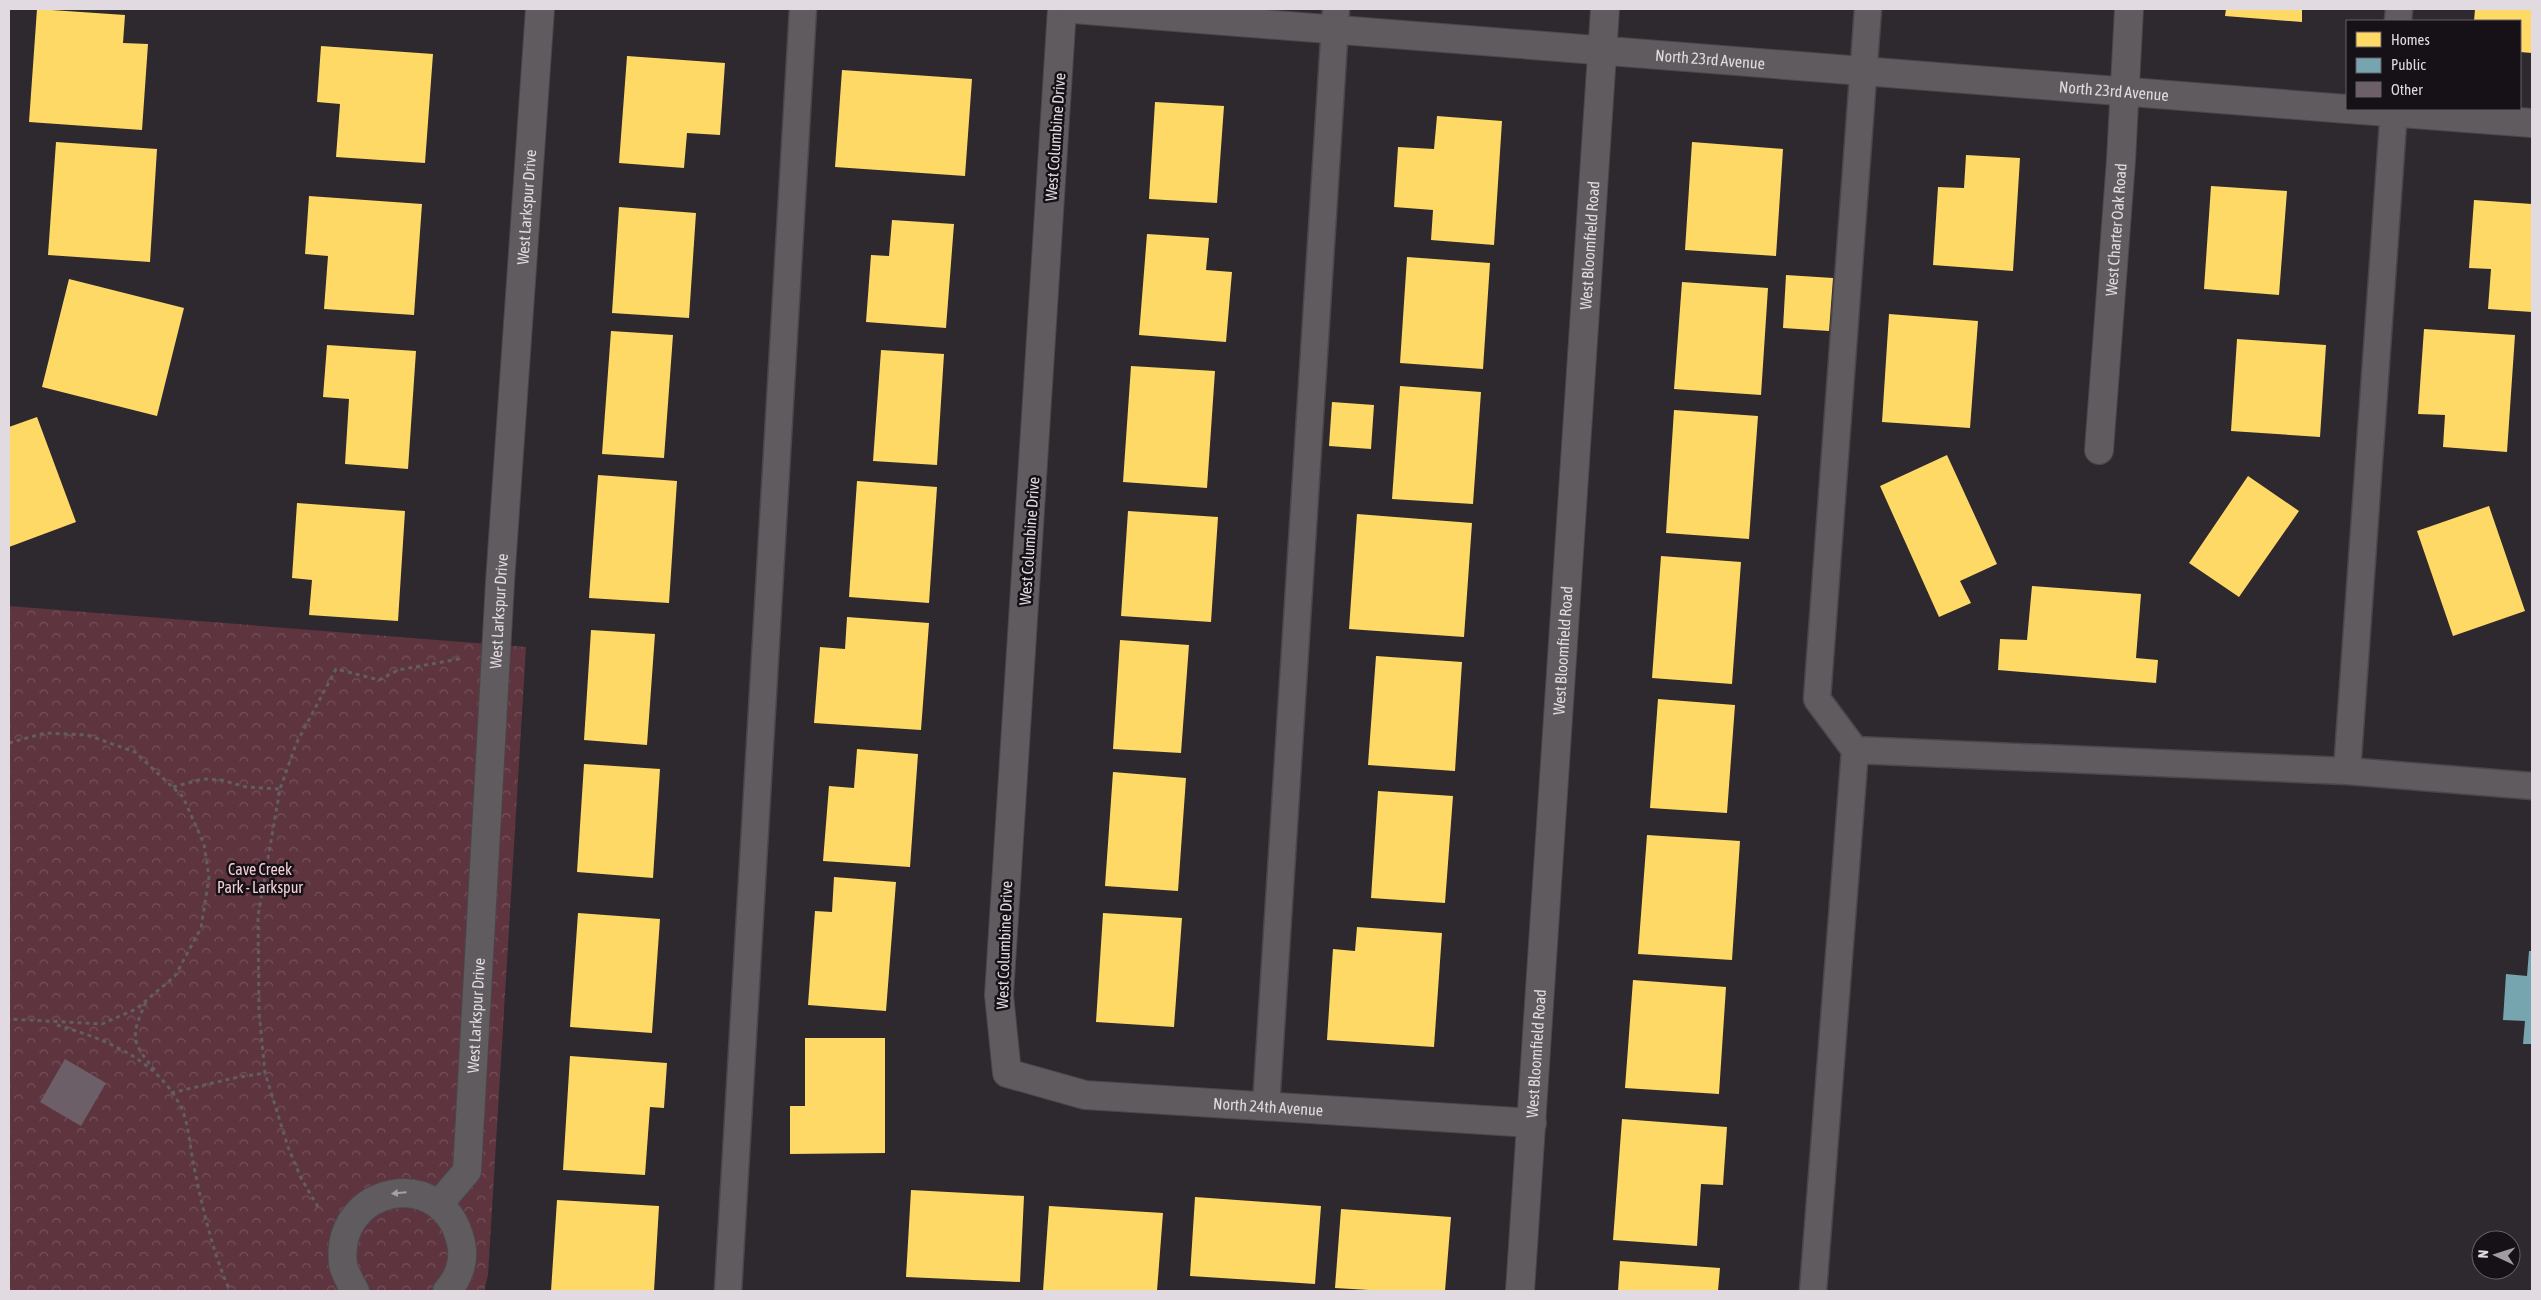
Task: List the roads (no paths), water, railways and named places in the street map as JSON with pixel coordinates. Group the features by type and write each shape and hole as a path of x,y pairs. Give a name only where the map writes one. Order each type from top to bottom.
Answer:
{"street":[{"name":"West Larkspur Drive","path":"439,1204 467,1171 496,658 540,9"},
{"name":"West Columbine Drive","path":"1007,1073 999,996 1062,9"},
{"name":"North 23rd Avenue","path":"1073,9 1335,19 1603,50 2346,109"},
{"name":"West Bloomfield Road","path":"1520,1291 1605,9"},
{"name":"West Charter Oak Road","path":"2099,450 2129,9"},
{"name":"North 23rd Avenue","path":"2371,110 2532,123"},
{"name":"North 24th Avenue","path":"1007,1073 1085,1095 1532,1123"},
{"path":"355,1291 343,1265 344,1235 359,1211 383,1195 412,1192 439,1204 457,1226 464,1255 455,1283 447,1291"}],"lane":[{"path":"728,1291 803,9"},
{"path":"1813,1291 1855,750 1817,699 1868,9"},
{"path":"1266,1106 1335,19"},
{"path":"2347,771 2394,111"},
{"path":"1855,750 2347,771 2532,786"}],"park label":[{"name":"Cave Creek Park - Larkspur","path":"260,878"}]}
